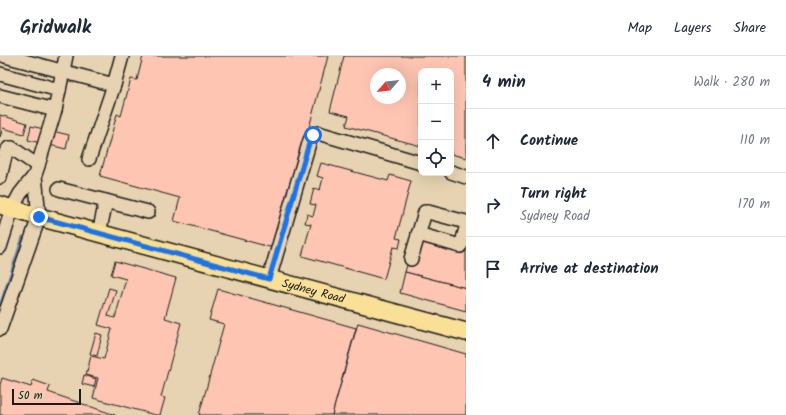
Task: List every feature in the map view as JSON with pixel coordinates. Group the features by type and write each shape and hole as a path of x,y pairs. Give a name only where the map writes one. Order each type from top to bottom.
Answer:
{"main road":[{"name":"Sydney Road","path":"6,207 466,332"}],"street":[{"path":"5,56 114,86"},
{"path":"0,248 6,207 20,194 36,171 54,110 64,71 66,56"},
{"path":"89,159 114,86 122,56"},
{"path":"0,74 59,90"},
{"path":"0,96 54,110"},
{"path":"269,279 310,140 313,135 318,133 324,134 418,162"},
{"path":"0,177 6,152 9,148 12,148 36,171 39,217 0,330"},
{"path":"454,173 466,177"},
{"path":"59,189 148,212"},
{"path":"99,233 106,201"},
{"path":"411,259 424,214 426,212 466,222"},
{"path":"418,234 460,246 466,228"}],"building":[{"path":"143,56 328,56 277,249 174,221 180,198 100,176 117,114 121,116 131,79 137,80"},
{"path":"344,56 466,56 466,158 454,155 454,68 418,68 418,145 346,126 349,116 330,111"},
{"path":"0,115 27,123 24,134 3,128 0,137"},
{"path":"31,126 69,135 66,149 28,140"},
{"path":"321,163 388,181 390,175 411,181 396,238 401,239 399,248 393,247 384,279 302,256 311,224 305,223 307,214 313,216 316,205 310,204 314,188 320,190 323,178 317,176"},
{"path":"421,240 466,250 466,288 405,272 407,265 413,266"},
{"path":"115,261 176,278 165,318 181,323 161,397 165,398 160,415 155,415 93,398 98,378 86,375 91,356 104,359 112,329 98,325 109,288 116,290 108,316 115,318 126,279 111,275"},
{"path":"405,272 466,288 466,311 400,293"},
{"path":"218,289 356,328 332,415 199,415 224,324 209,320"},
{"path":"358,323 466,354 466,415 332,415"},
{"path":"96,333 102,335 97,356 90,354"},
{"path":"84,375 96,379 94,387 82,384"},
{"path":"2,378 31,387 33,380 50,386 48,392 115,415 0,415 0,385"}],"waterway":[{"path":"0,306 23,237"}],"route":[{"path":"39,217 269,279 310,140 313,135"}]}
